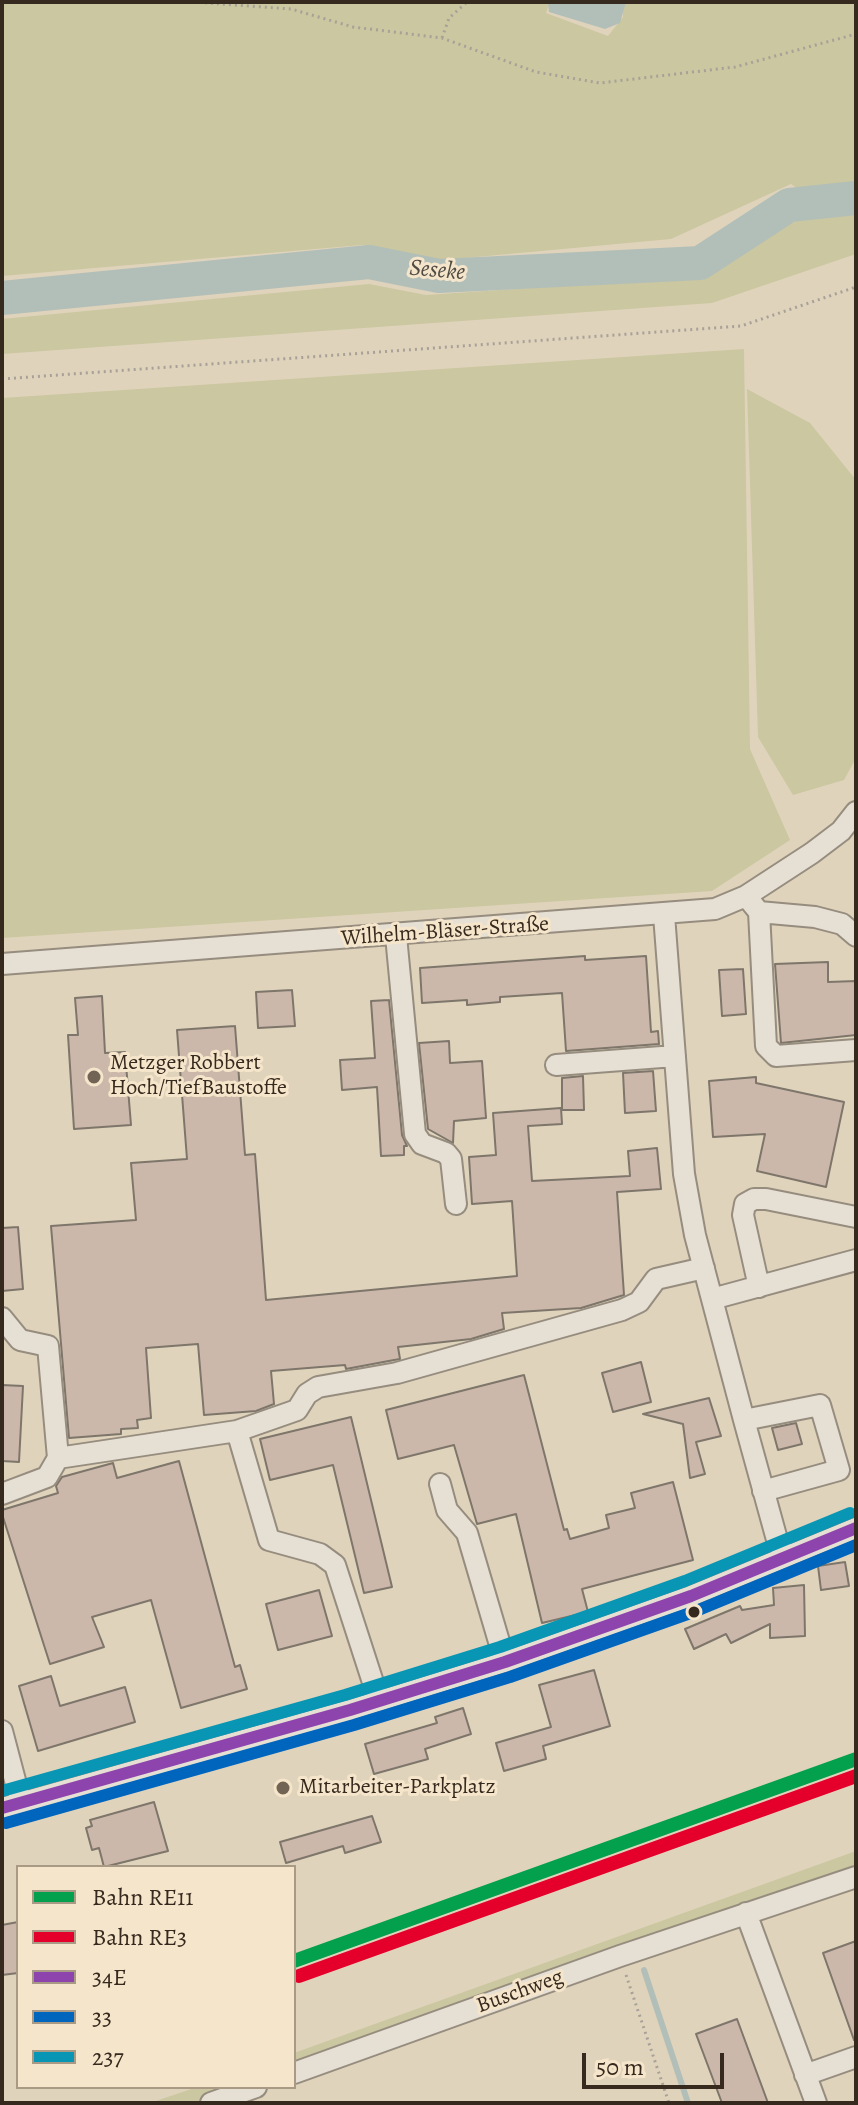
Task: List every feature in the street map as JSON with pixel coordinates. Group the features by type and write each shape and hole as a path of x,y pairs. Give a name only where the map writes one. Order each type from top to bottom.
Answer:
{"street":[{"name":"Wilhelm-Bläser-Straße","path":"2,964 664,915 753,904 841,831 856,812"},
{"path":"851,929 815,917 753,904 766,1046 776,1056 856,1050"},
{"path":"664,915 684,1174 712,1299 763,1491 785,1557"},
{"path":"396,936 415,1134 422,1144 446,1153 451,1159 456,1204"},
{"path":"556,1065 675,1056"},
{"path":"759,1287 743,1215 745,1204 754,1199 766,1199 856,1217"},
{"path":"712,1299 856,1260"},
{"path":"58,1458 237,1431 297,1410 307,1394 318,1387 397,1373 622,1310 639,1302 656,1279 704,1268"},
{"path":"2,1318 20,1340 48,1346 58,1458 47,1477 2,1494"},
{"path":"744,1420 820,1405 839,1470 763,1491"},
{"path":"237,1431 269,1540 320,1554 335,1565 379,1701"},
{"path":"440,1484 447,1510 467,1533 505,1662"},
{"path":"2,1731 12,1806 505,1662 691,1596 856,1528"},
{"name":"Buschweg","path":"296,2072 620,1956 856,1877"},
{"path":"746,1913 816,2103"},
{"path":"805,2075 856,2057"},
{"path":"211,2103 250,2089"}],"path":[{"path":"193,2 291,9 353,27 442,38 536,72 600,83 735,67 856,34"},
{"path":"289,2 291,9"},
{"path":"442,38 449,18 467,2"},
{"path":"2,379 741,326 856,287"},
{"path":"620,1956 669,2103"}],"shaded area":[{"path":"2,2 550,2 546,13 608,36 623,17 623,2 856,2 856,254 712,303 2,354 2,319 369,284 426,295 708,276 801,217 832,213 791,184 671,239 433,261 362,245 2,276"},
{"path":"548,2 626,2 620,23 605,29 549,12"},
{"path":"744,349 750,749 790,840 712,891 2,938 2,398"},
{"path":"747,389 810,423 856,480 856,758 844,780 793,795 758,737"},
{"path":"856,1851 856,1865 296,2065 296,2052"},
{"path":"191,2089 232,2089 194,2103 150,2103"}],"building":[{"path":"585,956 585,960 646,956 651,1032 658,1031 659,1044 566,1051 562,993 500,997 500,1002 467,1005 467,1000 422,1003 420,968"},
{"path":"828,962 828,982 856,981 856,1035 781,1043 775,964"},
{"path":"743,969 746,1014 722,1016 719,970"},
{"path":"292,990 295,1026 258,1028 256,992"},
{"path":"102,996 105,1053 125,1052 131,1125 74,1129 68,1035 78,1035 75,998"},
{"path":"389,1000 402,1135 407,1146 404,1146 404,1155 381,1156 377,1087 342,1090 340,1060 375,1058 371,1001"},
{"path":"235,1026 245,1155 255,1154 266,1300 517,1276 512,1201 472,1204 469,1157 496,1155 493,1113 561,1108 562,1124 528,1126 532,1181 630,1176 628,1151 657,1148 661,1189 617,1192 624,1295 581,1308 502,1313 504,1329 471,1339 398,1347 400,1359 346,1369 345,1365 271,1371 274,1404 256,1411 204,1415 198,1344 146,1348 151,1418 137,1420 138,1428 121,1429 121,1434 69,1438 51,1226 136,1220 131,1163 187,1159 177,1030"},
{"path":"449,1041 450,1063 482,1061 486,1118 454,1121 453,1143 428,1129 419,1043"},
{"path":"653,1071 656,1111 625,1113 623,1073"},
{"path":"583,1076 584,1110 562,1110 562,1078"},
{"path":"756,1077 756,1083 844,1102 826,1187 757,1171 765,1134 713,1137 709,1081"},
{"path":"18,1227 23,1289 2,1291 2,1228"},
{"path":"641,1362 651,1402 613,1412 602,1373"},
{"path":"524,1375 564,1530 567,1529 570,1539 609,1528 606,1515 635,1508 631,1493 673,1482 693,1560 582,1589 588,1612 542,1623 516,1514 477,1524 454,1445 398,1459 386,1410"},
{"path":"2,1385 23,1386 19,1462 2,1461"},
{"path":"709,1398 721,1436 696,1442 705,1474 690,1478 683,1424 643,1414"},
{"path":"351,1417 392,1587 364,1593 333,1465 270,1480 260,1439"},
{"path":"796,1423 802,1444 778,1450 772,1428"},
{"path":"179,1461 235,1667 240,1665 247,1689 181,1708 151,1600 92,1617 104,1647 50,1664 2,1514 2,1510 58,1493 56,1486 62,1477 113,1463 117,1478"},
{"path":"845,1562 849,1586 821,1590 818,1566"},
{"path":"804,1585 805,1636 770,1638 770,1624 731,1643 726,1634 694,1649 685,1629 740,1606 742,1610 774,1605 773,1588"},
{"path":"319,1590 332,1636 278,1650 266,1604"},
{"path":"594,1670 610,1726 543,1746 546,1759 504,1771 496,1743 551,1727 539,1685"},
{"path":"51,1676 60,1706 125,1687 135,1722 38,1751 19,1686"},
{"path":"463,1708 471,1734 425,1749 428,1759 374,1774 365,1744 437,1723 435,1717"},
{"path":"154,1802 168,1851 103,1865 99,1848 92,1850 86,1828 92,1826 90,1820"},
{"path":"372,1816 381,1842 345,1853 343,1846 286,1863 280,1842"},
{"path":"16,1922 16,1973 2,1975 2,1925"},
{"path":"856,1941 856,2039 854,2040 823,1953"},
{"path":"737,2019 768,2103 722,2103 696,2034"}],"waterway":[{"name":"Seseke","path":"2,298 369,262 439,276 700,263 789,205 856,198"},
{"path":"644,1970 688,2103"}],"rail line":[{"name":"RE11","path":"296,1960 856,1759"},
{"name":"RE3","path":"299,1976 856,1776"}],"transit line":[{"name":"237","path":"2,1791 345,1695 500,1647 685,1581 850,1513"},
{"name":"34E","path":"2,1808 350,1710 505,1662 691,1596 856,1528"},
{"name":"33","path":"6,1823 354,1725 510,1677 696,1611 856,1545"}],"place":[{"name":"Metzger Robbert Hoch/TiefBaustoffe","path":"94,1077"},
{"name":"Mitarbeiter-Parkplatz","path":"283,1788"}]}
